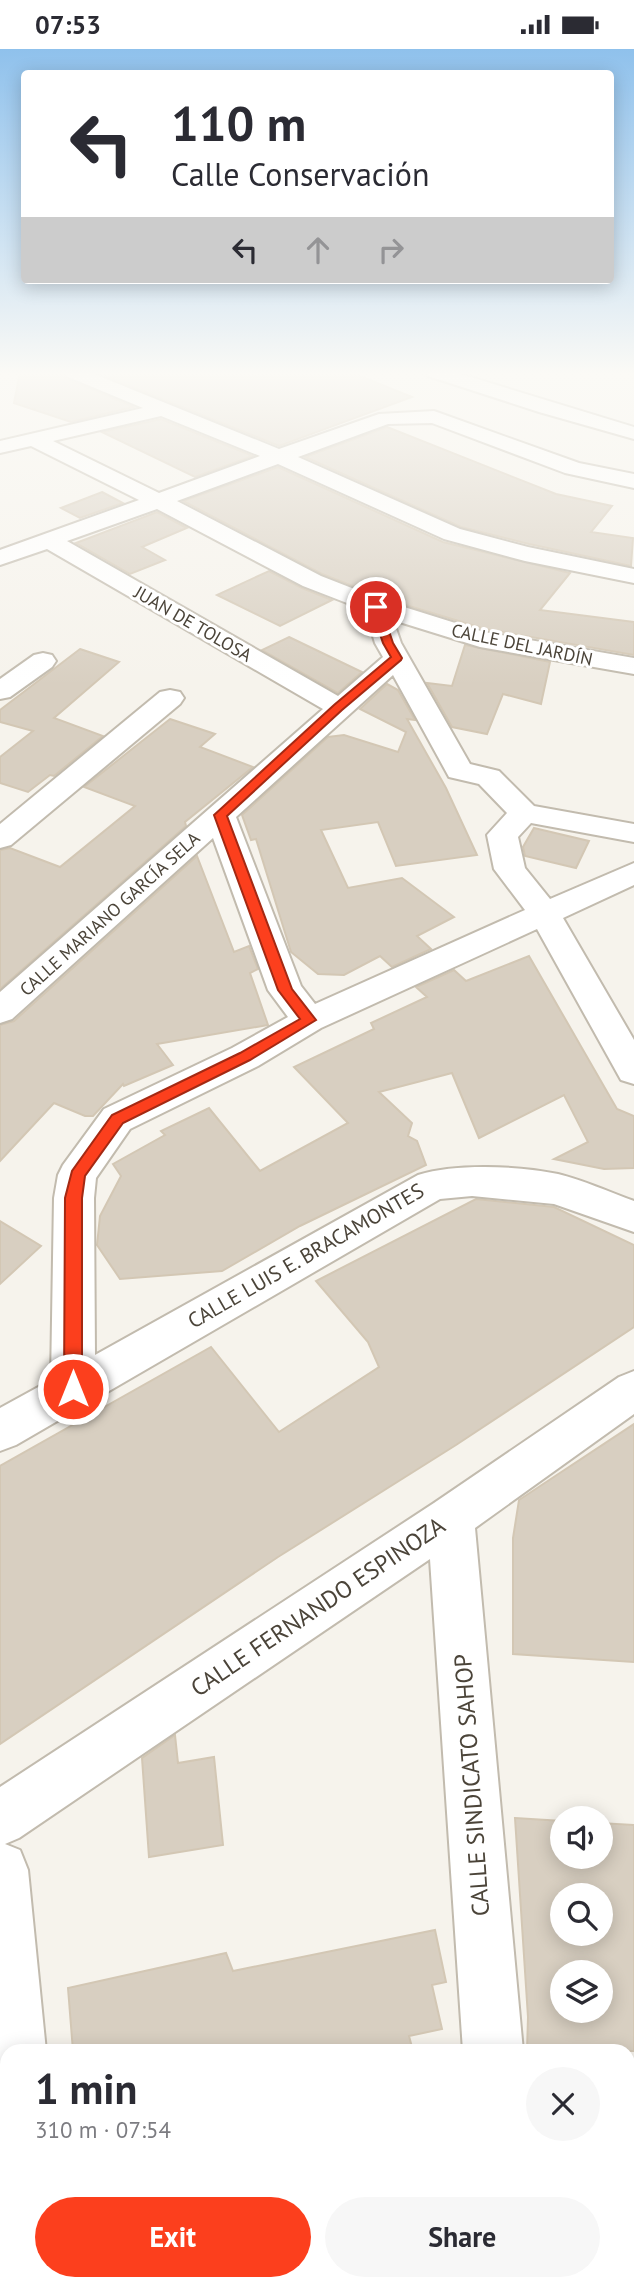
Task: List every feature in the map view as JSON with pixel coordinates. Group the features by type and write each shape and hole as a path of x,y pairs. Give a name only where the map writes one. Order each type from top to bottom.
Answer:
{"street":[{"name":"CALLE DEL JARDÍN","path":"109,477 312,581 376,607 480,639 634,666"},
{"path":"0,558 220,477"},
{"path":"322,477 452,534 525,554 634,576"},
{"path":"539,477 634,501"},
{"path":"613,477 634,481"},
{"name":"JUAN DE TOLOSA","path":"48,540 338,707"},
{"path":"376,607 388,643 459,771 489,777 524,813 634,833"},
{"name":"CALLE MARIANO GARCÍA SELA","path":"0,1011 338,707 397,658"},
{"path":"0,691 43,661"},
{"path":"0,839 12,814 170,698"},
{"path":"524,813 502,835 509,869 544,913 634,1071"},
{"path":"220,815 285,990 309,1020"},
{"path":"73,1389 74,1198 77,1175 117,1119 245,1057 309,1020 634,873"},
{"name":"CALLE LUIS E. BRACAMONTES","path":"0,1431 432,1185 472,1181 558,1189 634,1217"},
{"name":"CALLE FERNANDO ESPINOZA","path":"0,1819 451,1518 634,1390"},
{"name":"CALLE SINDICATO SAHOP","path":"451,1518 492,2044"},
{"path":"0,1870 15,2044"}],"building":[{"path":"251,477 299,477 443,542 570,573 540,610 634,622 634,655 485,629 386,599 322,574 183,501"},
{"path":"349,477 512,477 556,494 612,506 591,532 633,538 631,566 529,544 461,527"},
{"path":"102,492 123,503 80,518 61,508"},
{"path":"157,512 187,528 142,547 165,560 130,574 76,543"},
{"path":"269,571 332,600 280,626 217,595"},
{"path":"289,637 362,672 338,693 262,650"},
{"path":"465,645 550,662 541,704 503,694 487,734 452,727 427,683 452,686"},
{"path":"80,649 119,662 54,718 103,736 54,776 50,775 28,792 0,783 0,757 33,731 0,722 0,710"},
{"path":"387,684 398,690 415,720 407,719 446,788 477,855 396,866 378,822 321,830 348,888 402,878 454,917 417,936 431,949 392,967 380,956 344,975 318,974 291,952 256,839 251,840 242,815 328,737 344,735 398,752 406,732 360,709"},
{"path":"170,719 215,734 200,747 253,767 185,822 186,826 0,989 0,850 10,848 60,867 135,806 84,787"},
{"path":"534,828 589,841 576,868 525,856 523,847"},
{"path":"197,856 234,952 249,946 258,969 250,973 268,1025 157,1044 173,1065 124,1086 123,1084 93,1116 85,1116 54,1103 0,1161 0,1025 14,1021"},
{"path":"529,956 617,1109 634,1116 634,1168 604,1169 554,1159 588,1142 564,1095 479,1138 452,1073 379,1092 412,1123 408,1136 417,1141 426,1165 300,1226 222,1271 120,1279 97,1245 100,1216 121,1176 113,1164 165,1135 161,1131 209,1108 260,1171 348,1123 294,1067 374,1029 371,1023 427,997 416,987 454,970 466,981"},
{"path":"476,1199 554,1207 634,1245 634,1327 456,1445 278,1557 0,1744 0,1466 211,1347 279,1432 379,1367 368,1342 316,1281"},
{"path":"0,1221 41,1246 0,1284"},
{"path":"634,1424 634,1662 513,1654 513,1538 519,1500"},
{"path":"175,1735 178,1763 214,1757 223,1845 149,1857 142,1758"},
{"path":"515,1818 550,1820 550,1869 613,1869 613,1824 634,1825 634,2044 527,2044 528,2017"},
{"path":"435,1930 446,1982 432,1985 442,2029 409,2036 411,2044 72,2044 68,1988 226,1953 233,1971"}],"route":[{"path":"73,1389 74,1198 77,1175 117,1119 245,1057 309,1020 285,990 220,815 338,707 397,658 388,643 376,607"}]}
